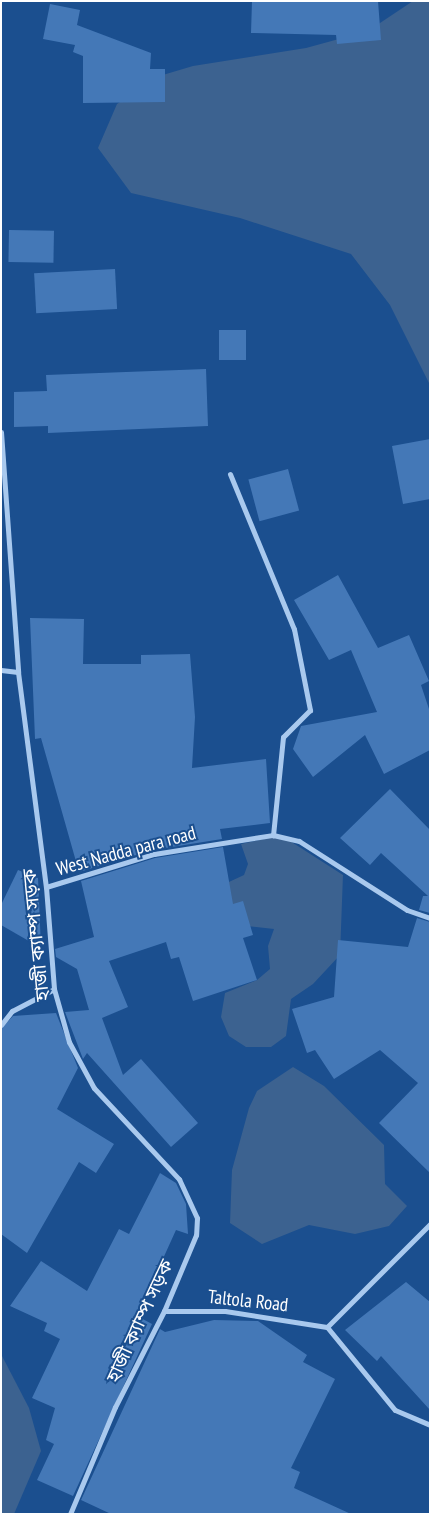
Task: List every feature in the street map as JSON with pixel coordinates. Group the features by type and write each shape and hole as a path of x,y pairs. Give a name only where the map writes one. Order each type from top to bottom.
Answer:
{"street":[{"name":"হাজী ক্যাম্প সড়ক","path":"1,432 18,672 46,887 54,989 69,1042 94,1088 179,1179 191,1198 197,1218 196,1235 164,1311 115,1407 70,1514"},
{"path":"230,474 294,629 310,710 283,737 273,835"},
{"path":"1,670 18,672"},
{"name":"West Nadda para road","path":"46,887 154,854 273,835 299,841 407,910 430,918"},
{"path":"1,1025 12,1011 54,989"},
{"path":"430,1224 327,1327 396,1410 430,1425"},
{"name":"Taltola Road","path":"164,1311 225,1311 327,1327"}],"water":[{"path":"413,1 430,1 430,385 390,305 351,254 240,218 131,193 98,148 117,104 156,77 193,66 306,48 368,31"},
{"path":"273,837 290,841 343,875 340,955 313,984 291,999 286,1036 271,1047 246,1047 229,1036 221,1017 225,993 257,980 270,969 268,946 274,929 247,926 205,893 244,875 248,864 241,844"},
{"path":"293,1067 324,1086 384,1145 385,1184 407,1206 389,1226 355,1234 309,1225 262,1244 230,1223 232,1170 249,1108 257,1091"},
{"path":"1,1354 29,1408 41,1451 14,1514 1,1514"}],"building":[{"path":"252,1 378,1 381,40 337,44 336,35 251,33"},
{"path":"50,4 80,10 77,25 151,53 150,69 165,69 165,102 83,103 83,56 73,52 75,45 43,39"},
{"path":"9,230 54,231 53,263 8,262"},
{"path":"115,269 117,309 36,313 34,273"},
{"path":"219,330 246,330 246,360 219,360"},
{"path":"206,369 208,426 48,433 48,426 14,427 14,392 47,391 46,375"},
{"path":"430,439 430,499 403,504 392,446"},
{"path":"288,469 299,511 260,521 248,480"},
{"path":"338,575 378,648 409,635 429,681 421,685 430,712 430,750 384,774 365,735 313,777 293,749 301,726 377,712 351,650 329,660 294,600"},
{"path":"30,618 84,619 83,664 141,664 141,655 190,654 195,717 192,768 266,759 270,823 220,829 222,839 153,850 79,872 41,738 35,739"},
{"path":"390,789 430,830 430,913 419,910 423,896 428,896 381,853 370,865 340,838"},
{"path":"223,847 233,904 243,901 253,935 243,938 257,980 193,1001 179,957 171,959 166,942 109,961 128,1007 102,1018 123,1075 141,1059 198,1123 171,1147 87,1053 83,1059 65,1012 89,1010 77,969 56,957 55,949 94,937 81,881 155,858"},
{"path":"18,870 38,878 41,948 1,925 1,905"},
{"path":"417,918 430,922 430,1173 379,1123 418,1083 380,1050 334,1079 315,1050 307,1053 292,1009 334,997 338,940 408,947"},
{"path":"56,1013 78,1068 57,1109 114,1144 96,1173 79,1162 27,1253 1,1234 1,1029 13,1016"},
{"path":"160,1173 176,1183 186,1204 188,1234 176,1230 137,1316 152,1324 73,1496 37,1480 54,1444 46,1440 55,1408 32,1398 60,1339 44,1331 47,1323 10,1306 41,1261 87,1291 119,1229 129,1234"},
{"path":"406,1282 430,1302 430,1410 381,1356 377,1361 345,1330"},
{"path":"214,1320 258,1321 307,1355 303,1362 335,1379 291,1468 300,1472 294,1488 351,1514 111,1514 81,1500 160,1329 165,1332"}]}
